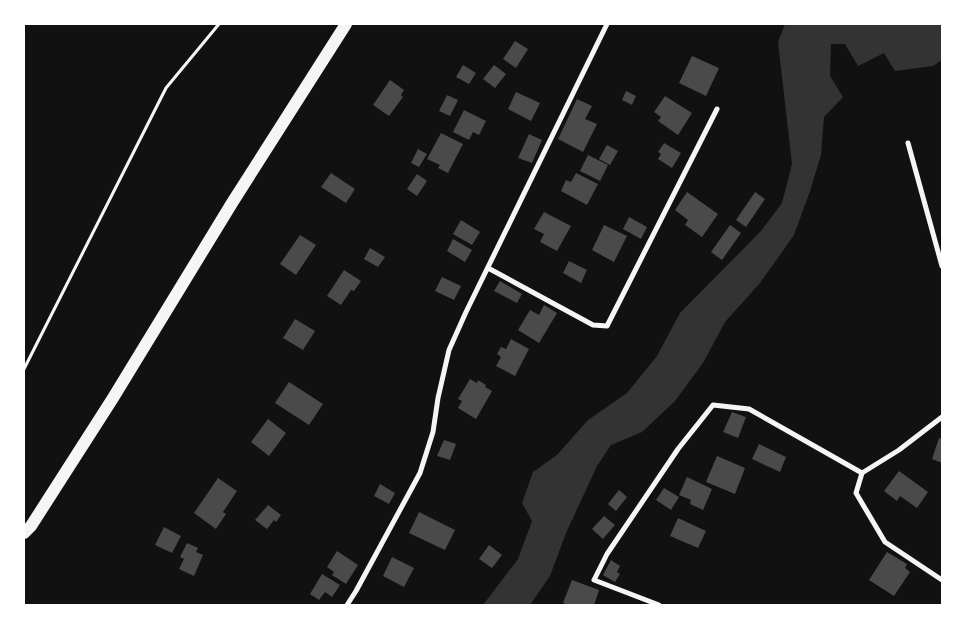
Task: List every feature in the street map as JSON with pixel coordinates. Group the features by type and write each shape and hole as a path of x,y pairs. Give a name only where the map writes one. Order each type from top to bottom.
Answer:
{"main road":[{"path":"24,533 31,526 113,398 232,203 346,24"}],"street":[{"path":"347,605 420,473 433,432 438,398 449,350 608,24"},
{"path":"488,268 593,325 606,326 717,109"},
{"path":"908,143 942,266"},
{"path":"659,605 594,580 607,554 678,449 713,405 749,409 862,473"},
{"path":"942,417 900,450 862,473 856,493 885,542 942,580"}],"path":[{"path":"24,369 166,88 219,24"}],"shaded area":[{"path":"785,24 942,24 942,60 933,66 895,71 884,53 858,66 845,44 831,44 830,76 843,97 824,117 821,155 794,235 760,283 725,322 703,363 675,401 642,432 611,445 597,466 566,533 550,576 530,605 483,605 518,559 532,521 522,503 533,472 557,455 588,420 627,393 657,356 680,313 761,231 782,203 792,164 778,42"}],"building":[{"path":"515,41 528,49 516,68 503,59"},
{"path":"692,56 719,68 706,96 679,83"},
{"path":"463,65 476,73 469,84 456,77"},
{"path":"494,65 506,74 495,88 483,79"},
{"path":"390,80 404,90 401,95 403,97 389,116 373,105"},
{"path":"626,91 636,96 632,105 622,100"},
{"path":"516,92 540,103 531,121 508,109"},
{"path":"447,95 458,100 450,116 439,111"},
{"path":"665,96 692,113 678,135 658,121 661,117 654,112"},
{"path":"577,99 592,106 585,119 597,124 583,152 558,139"},
{"path":"464,110 486,121 479,135 473,132 469,140 453,132"},
{"path":"441,133 463,144 448,173 438,168 440,165 427,159"},
{"path":"529,134 542,140 532,163 518,158"},
{"path":"664,143 681,153 672,168 658,159 661,154 658,152"},
{"path":"607,145 618,151 610,165 599,159"},
{"path":"418,149 427,154 419,167 411,163"},
{"path":"588,155 608,165 600,181 580,171"},
{"path":"331,173 355,189 346,203 321,187"},
{"path":"576,173 598,184 587,205 561,191 566,180 571,182"},
{"path":"417,174 427,181 417,196 407,189"},
{"path":"687,192 718,214 702,237 685,225 688,220 675,210"},
{"path":"755,192 765,199 746,227 736,220"},
{"path":"544,212 571,226 557,251 540,242 544,234 534,229"},
{"path":"629,217 647,227 641,239 623,229"},
{"path":"461,220 480,232 472,245 453,234"},
{"path":"604,225 627,236 614,262 592,250"},
{"path":"730,225 741,233 722,260 711,252"},
{"path":"300,235 316,245 296,275 280,264"},
{"path":"453,239 472,250 465,262 447,251"},
{"path":"370,248 385,257 378,267 364,259"},
{"path":"569,261 587,270 581,283 563,273"},
{"path":"344,270 361,281 354,291 351,290 341,305 327,296"},
{"path":"442,277 461,286 454,300 435,291"},
{"path":"500,281 522,294 517,303 494,291"},
{"path":"544,305 557,313 539,343 518,330 530,310 539,315"},
{"path":"295,319 315,331 303,350 283,338"},
{"path":"511,339 529,349 515,376 496,366 501,357 497,354 501,347 506,349"},
{"path":"470,379 477,383 478,380 492,391 476,419 458,408 462,401 458,399"},
{"path":"289,382 323,404 309,425 275,403"},
{"path":"732,412 746,417 738,438 723,432"},
{"path":"268,419 286,433 269,456 251,442"},
{"path":"939,438 942,439 942,463 932,459"},
{"path":"444,440 456,444 450,460 437,456"},
{"path":"759,444 786,457 780,472 752,459"},
{"path":"717,456 745,468 735,494 706,482"},
{"path":"899,471 928,492 917,508 900,496 897,501 884,491"},
{"path":"687,477 712,489 703,510 690,504 691,500 679,495"},
{"path":"218,478 237,491 223,512 226,514 216,529 194,513"},
{"path":"380,484 395,493 389,504 374,496"},
{"path":"664,488 679,497 671,510 656,500"},
{"path":"619,490 627,497 616,511 608,504"},
{"path":"268,505 281,515 267,529 255,520"},
{"path":"419,512 455,530 445,550 409,533"},
{"path":"604,516 615,525 603,539 592,529"},
{"path":"678,518 706,531 698,548 670,536"},
{"path":"164,527 181,536 172,553 155,545"},
{"path":"187,543 198,548 196,552 203,555 194,576 179,569 184,559 180,557"},
{"path":"489,545 502,555 492,568 479,559"},
{"path":"337,551 358,565 346,584 332,575 334,572 327,567"},
{"path":"887,552 907,564 905,568 910,572 894,596 869,580"},
{"path":"392,557 414,568 404,587 383,576"},
{"path":"611,560 620,566 617,572 620,574 615,582 603,575"},
{"path":"322,574 340,585 332,597 325,592 319,600 310,594"},
{"path":"572,580 599,590 594,605 569,605 563,603"}]}
